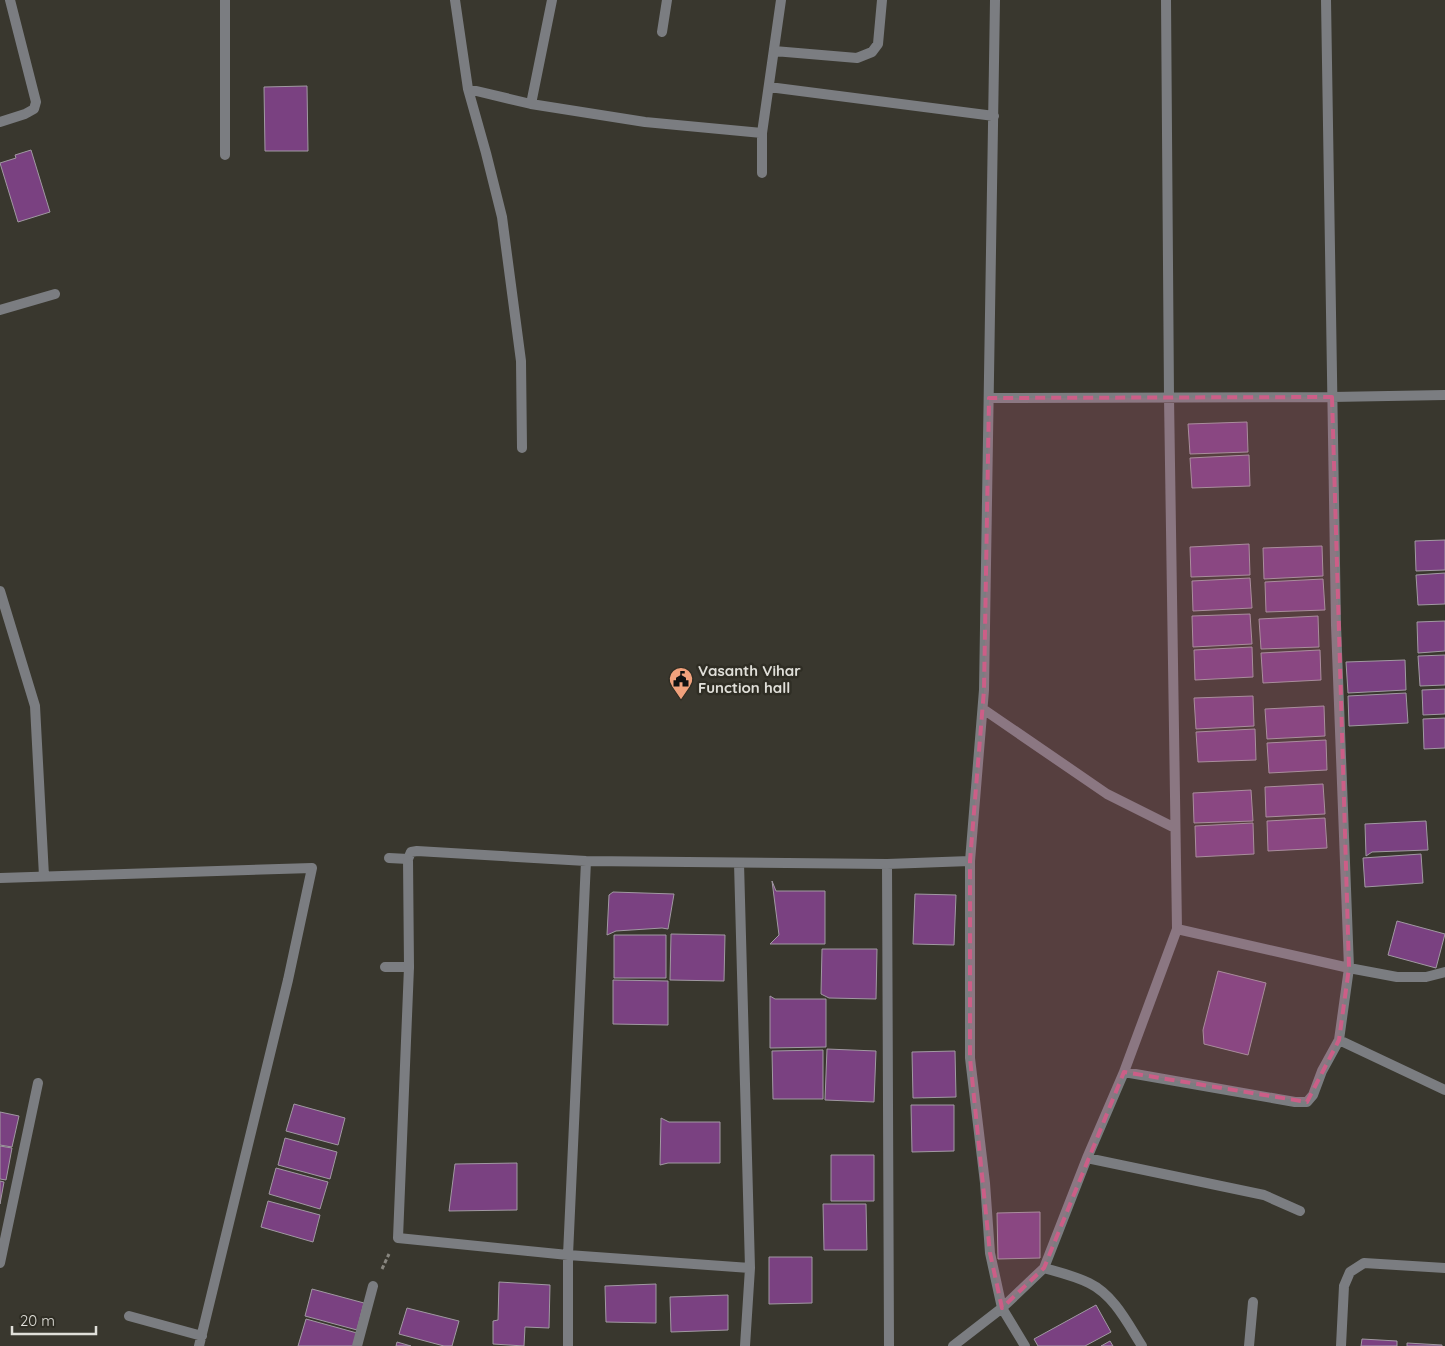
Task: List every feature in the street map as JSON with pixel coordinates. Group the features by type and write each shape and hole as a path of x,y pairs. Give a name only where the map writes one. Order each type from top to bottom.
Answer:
{"street":[{"path":"0,122 30,111 34,108 36,102 10,0"},
{"path":"225,0 225,155"},
{"path":"455,0 468,89 502,217 521,361 522,448"},
{"path":"531,104 552,0"},
{"path":"662,32 667,0"},
{"path":"762,173 762,133 781,0"},
{"path":"774,51 857,58 872,52 878,44 882,0"},
{"path":"994,0 994,116 983,709 970,861 970,1058 985,1183 990,1253 1002,1308 1024,1346"},
{"path":"953,1346 1002,1308 1044,1268 1087,1158 1124,1072 1177,929 1174,828 1166,0"},
{"path":"1124,1072 1294,1102 1306,1102 1313,1095 1322,1071 1339,1040 1349,968 1337,634 1326,0"},
{"path":"769,87 994,116"},
{"path":"468,89 531,104 645,122 762,133"},
{"path":"0,310 55,294"},
{"path":"989,398 1445,395"},
{"path":"0,591 36,706 44,876"},
{"path":"983,709 1107,794 1174,828"},
{"path":"750,1268 568,1255 398,1238 409,967 408,860 410,852 586,861 887,864 970,861"},
{"path":"389,858 408,860"},
{"path":"568,1346 568,1255 586,861"},
{"path":"739,863 750,1268 745,1346"},
{"path":"887,864 889,1346"},
{"path":"0,878 312,868 288,980 200,1341 129,1316"},
{"path":"1177,929 1397,977 1426,977 1445,972"},
{"path":"385,967 409,967"},
{"path":"1339,1040 1445,1090"},
{"path":"0,1263 38,1083"},
{"path":"1087,1158 1264,1195 1300,1211"},
{"path":"1341,1346 1344,1286 1350,1272 1364,1263 1445,1268"},
{"path":"1044,1268 1089,1282 1103,1292 1121,1313 1142,1346"},
{"path":"357,1346 373,1286"},
{"path":"1249,1346 1252,1302"}],"path":[{"path":"373,1286 398,1238"}],"highlighted area":[{"path":"1332,397 1349,968 1339,1040 1307,1102 1124,1072 1044,1268 1002,1308 990,1253 970,1058 970,861 984,690 989,398"}],"building":[{"path":"307,86 308,151 265,151 264,87"},
{"path":"31,150 50,212 18,222 0,163 16,158 15,155"},
{"path":"1247,422 1248,452 1190,454 1188,424"},
{"path":"1249,455 1250,486 1192,488 1190,458"},
{"path":"1445,540 1445,570 1416,571 1415,541"},
{"path":"1249,544 1250,575 1191,577 1190,547"},
{"path":"1322,546 1323,576 1264,579 1263,548"},
{"path":"1445,573 1445,604 1418,605 1416,575"},
{"path":"1250,578 1252,608 1193,611 1192,581"},
{"path":"1323,579 1325,610 1266,612 1265,582"},
{"path":"1250,614 1252,644 1193,647 1192,616"},
{"path":"1318,616 1319,647 1261,649 1259,619"},
{"path":"1445,621 1445,651 1418,653 1417,622"},
{"path":"1252,647 1253,677 1195,680 1194,650"},
{"path":"1320,650 1321,680 1263,683 1261,653"},
{"path":"1445,655 1445,685 1420,686 1418,656"},
{"path":"1405,660 1406,690 1348,693 1346,662"},
{"path":"1445,689 1445,714 1423,715 1422,690"},
{"path":"1406,693 1408,723 1349,726 1348,696"},
{"path":"1253,696 1254,726 1196,729 1194,698"},
{"path":"1324,706 1325,736 1267,739 1265,709"},
{"path":"1445,718 1445,748 1424,749 1423,719"},
{"path":"1255,729 1256,760 1198,762 1196,732"},
{"path":"1326,740 1327,770 1269,773 1267,743"},
{"path":"1323,784 1325,814 1266,817 1265,787"},
{"path":"1251,790 1253,821 1194,823 1193,793"},
{"path":"1325,818 1327,848 1268,851 1267,821"},
{"path":"1426,821 1428,850 1372,852 1366,856 1365,824"},
{"path":"1253,823 1254,854 1196,857 1195,826"},
{"path":"1421,854 1423,883 1365,887 1363,858"},
{"path":"772,881 776,891 825,891 825,944 770,944 779,935"},
{"path":"613,892 674,894 668,929 616,931 607,935 609,895"},
{"path":"915,894 956,895 954,945 913,944"},
{"path":"1397,921 1445,934 1436,968 1388,955"},
{"path":"671,934 725,935 724,981 670,980"},
{"path":"614,935 666,935 666,978 614,978"},
{"path":"822,949 877,949 876,999 829,998 821,994"},
{"path":"1218,971 1266,983 1248,1055 1204,1044 1203,1030"},
{"path":"613,980 668,981 668,1025 613,1024"},
{"path":"770,996 775,999 826,999 826,1047 770,1048"},
{"path":"827,1049 876,1051 874,1102 825,1100"},
{"path":"823,1050 823,1099 773,1099 772,1051"},
{"path":"955,1051 956,1097 913,1098 912,1052"},
{"path":"294,1104 345,1118 338,1145 286,1131"},
{"path":"911,1105 954,1105 954,1151 912,1152"},
{"path":"0,1112 19,1116 12,1147 0,1145"},
{"path":"661,1118 669,1122 720,1122 720,1163 668,1163 660,1165"},
{"path":"285,1138 337,1152 330,1179 278,1165"},
{"path":"0,1146 12,1148 6,1180 0,1179"},
{"path":"831,1155 874,1155 874,1201 831,1201"},
{"path":"517,1163 517,1210 449,1211 455,1164"},
{"path":"276,1168 328,1182 320,1209 269,1194"},
{"path":"0,1181 4,1182 0,1204"},
{"path":"268,1201 320,1215 313,1242 261,1227"},
{"path":"823,1204 866,1204 867,1250 824,1250"},
{"path":"1040,1212 1040,1258 998,1259 997,1213"},
{"path":"769,1257 812,1257 812,1303 769,1304"},
{"path":"499,1282 550,1285 549,1328 525,1327 524,1346 493,1344 493,1321 498,1320"},
{"path":"656,1284 656,1323 606,1322 605,1286"},
{"path":"312,1289 364,1303 357,1330 305,1316"},
{"path":"728,1295 728,1330 671,1332 670,1297"},
{"path":"1096,1305 1111,1332 1085,1346 1038,1346 1034,1339"},
{"path":"407,1308 459,1321 452,1346 444,1346 399,1334"},
{"path":"306,1319 357,1333 354,1346 298,1346"},
{"path":"1362,1339 1397,1341 1397,1346 1361,1346"},
{"path":"1110,1341 1113,1346 1101,1346"},
{"path":"397,1342 411,1346 396,1346"},
{"path":"1407,1343 1442,1345 1442,1346 1407,1346"}],"place":[{"name":"Vasanth Vihar Function hall","path":"681,700"}]}
